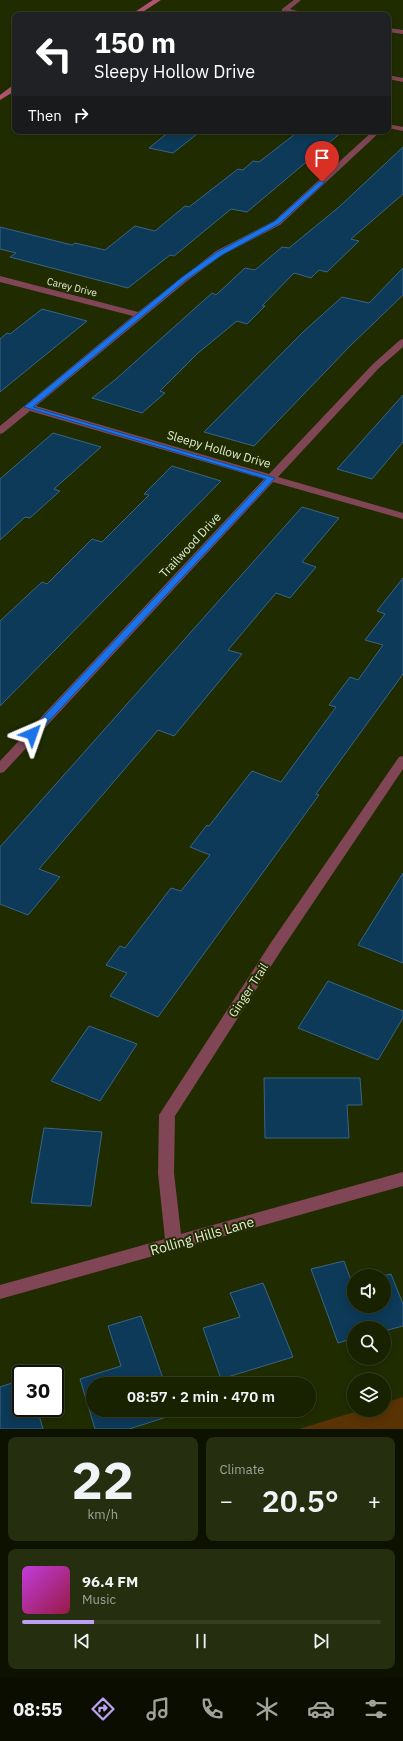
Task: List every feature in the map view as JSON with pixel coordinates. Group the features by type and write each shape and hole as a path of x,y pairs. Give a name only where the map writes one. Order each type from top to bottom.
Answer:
{"main road":[{"path":"138,12 158,0"},
{"path":"0,98 12,90"}],"street":[{"path":"294,12 284,10 298,0"},
{"path":"391,30 403,32"},
{"path":"391,78 403,80"},
{"path":"391,127 403,129"},
{"path":"0,431 138,315 219,253 277,222 374,134"},
{"name":"Carey Drive","path":"0,280 138,315"},
{"name":"Trailwood Drive","path":"0,769 376,366 403,342"},
{"name":"Sleepy Hollow Drive","path":"28,407 403,516"},
{"name":"Ginger Trail","path":"174,1243 166,1173 167,1115 277,944 403,760"},
{"name":"Rolling Hills Lane","path":"0,1292 403,1179"}],"shaded area":[{"path":"403,1397 403,1429 299,1429 347,1414 347,1417 391,1417 391,1401"}],"building":[{"path":"166,134 197,134 173,153 149,148"},
{"path":"295,134 339,134 247,212 231,209 174,256 170,255 128,288 10,257 16,253 0,249 0,227 72,245 75,243 105,250 135,226 155,231 185,206 189,207 238,169 243,170 253,161 259,162"},
{"path":"403,147 403,194 351,239 359,241 327,272 319,270 311,278 294,273 247,324 237,321 198,353 160,391 165,393 142,413 92,398 116,379 212,293 216,295 245,268 255,270 282,247 289,248 339,207"},
{"path":"403,268 403,295 350,346 254,446 204,432 303,332 342,297 369,303"},
{"path":"42,309 87,321 0,392 0,339 7,333 10,334"},
{"path":"403,395 403,442 372,479 337,469"},
{"path":"53,433 101,447 54,489 60,491 30,518 25,517 0,540 0,479"},
{"path":"172,466 221,481 0,706 0,621 42,582 47,584 92,539 102,542 149,495 144,494"},
{"path":"302,507 339,518 302,562 316,567 290,598 276,593 228,650 242,654 174,736 158,730 39,869 60,877 28,915 0,904 0,847"},
{"path":"403,578 403,674 316,794 319,795 158,1017 110,996 127,973 106,965 120,946 125,948 171,888 181,891 210,855 190,847 207,825 209,826 252,771 281,782 336,707 329,705 350,677 358,680 383,645 365,640 385,614 377,611"},
{"path":"403,873 403,963 358,945"},
{"path":"328,981 403,1011 403,1018 378,1060 298,1028"},
{"path":"89,1026 137,1044 100,1101 51,1081"},
{"path":"264,1078 360,1078 362,1105 347,1105 349,1138 265,1138"},
{"path":"44,1128 102,1132 91,1206 31,1203"},
{"path":"344,1261 347,1269 347,1313 391,1313 391,1274 403,1304 403,1326 391,1329 391,1321 347,1321 347,1340 338,1343 311,1269"},
{"path":"263,1283 293,1357 228,1377 220,1377 203,1328 240,1317 230,1293"},
{"path":"141,1316 163,1377 86,1377 121,1366 108,1326"},
{"path":"86,1377 86,1399 80,1379"},
{"path":"12,1383 12,1417 40,1417 43,1429 0,1429 0,1387"},
{"path":"91,1417 167,1417 129,1429 95,1429"}],"route":[{"path":"32,734 271,478 28,407 138,315 184,279 219,253 277,222 322,182"}]}
